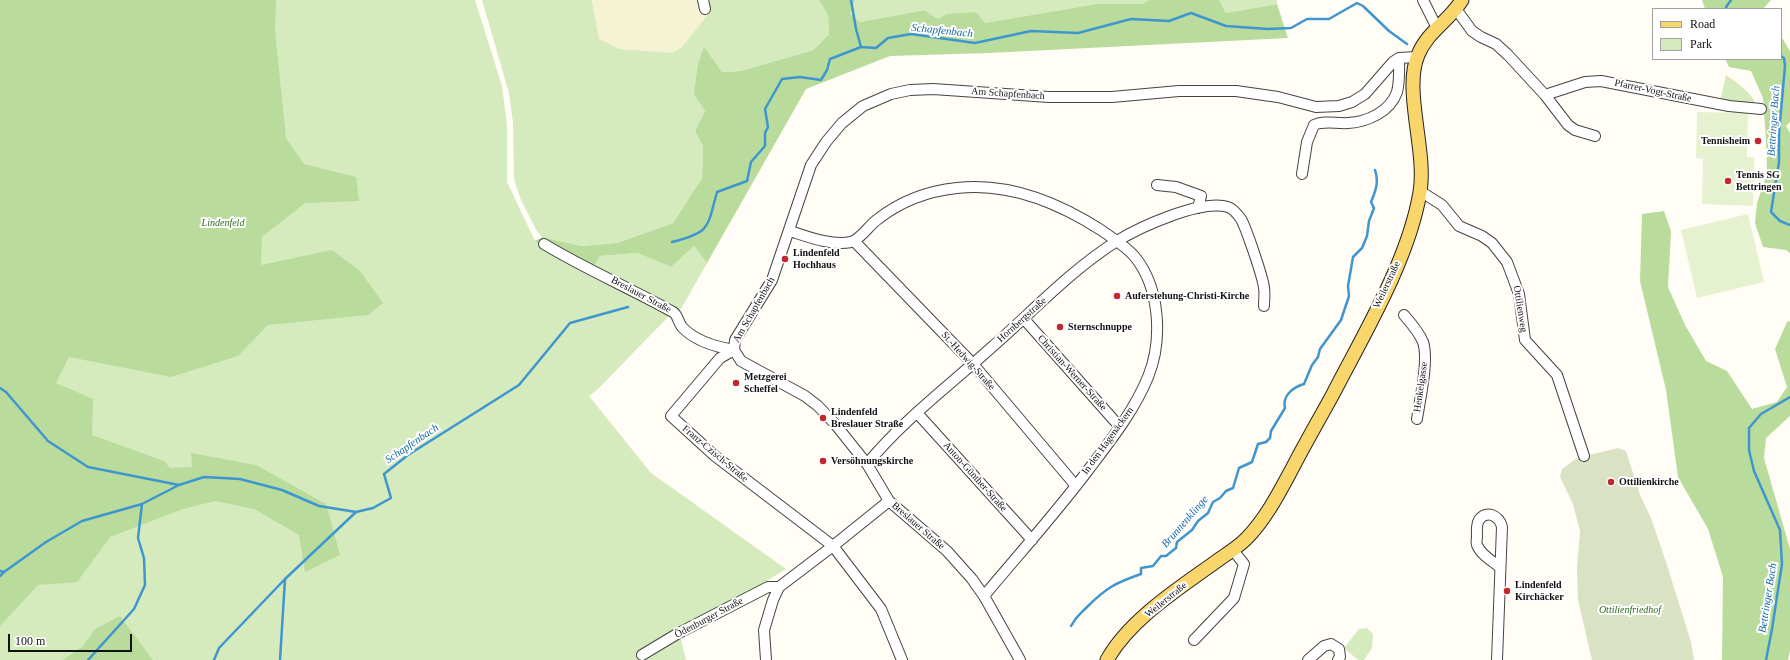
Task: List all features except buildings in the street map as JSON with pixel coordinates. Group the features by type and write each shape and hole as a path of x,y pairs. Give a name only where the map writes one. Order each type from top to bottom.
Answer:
{"main road":[{"name":"Weilerstraße","path":"1107,660 1112,651 1129,631 1155,608 1246,539 1267,512 1333,394 1399,261 1412,228 1420,191 1420,148 1414,95 1414,74 1417,57 1425,41 1459,4"}],"street":[{"path":"1423,0 1437,28"},
{"path":"1459,4 1472,31 1496,44 1545,96 1568,125 1575,130 1595,136"},
{"path":"1302,174 1307,142 1314,125 1319,122 1347,124 1362,121 1375,116 1391,102 1397,92 1399,58 1417,57"},
{"name":"Am Schapfenbach","path":"734,350 735,340 772,280 790,232 811,166 826,142 842,123 863,106 891,94 910,90 933,89 1049,97 1112,97 1179,91 1236,90 1278,97 1316,107 1339,106 1352,102 1365,94 1392,62 1399,58"},
{"name":"Pfarrer-Vogt-Straße","path":"1545,96 1585,82 1601,81 1728,106 1762,109"},
{"path":"1156,185 1176,187 1201,196 1198,208"},
{"name":"In den Hagenäckern","path":"854,241 876,220 912,198 933,191 958,187 998,189 1040,198 1077,214 1118,241 1134,255 1144,271 1153,293 1157,315 1156,347 1149,375 1135,404 1120,427 1076,486 984,596"},
{"name":"Ottilienweg","path":"1420,191 1442,205 1459,226 1482,236 1492,243 1507,262 1519,294 1525,340 1557,375 1584,456"},
{"name":"Hornbergstraße","path":"867,464 877,452 972,364 1024,319 1056,288 1118,241 1182,212 1198,208 1223,206 1230,207 1241,220 1264,288 1264,306"},
{"path":"790,232 816,240 844,243 854,241"},
{"name":"St.-Hedwig-Straße","path":"854,241 972,364 1076,486"},
{"name":"Breslauer Straße","path":"544,244 576,264 617,282 675,313 681,326 702,341 716,347 734,350 741,361 793,388 818,406 835,424 867,464 889,502 947,551 972,579 984,596 1020,660"},
{"name":"Henkelgasse","path":"1404,315 1414,326 1420,336 1426,353 1417,419"},
{"name":"Christian-Werner-Straße","path":"1024,319 1120,427"},
{"name":"Franz-Czisch-Straße","path":"734,350 720,358 671,416 715,456 833,546"},
{"name":"Anton-Günther-Straße","path":"918,414 1032,540"},
{"path":"766,660 764,630 773,600 779,587 889,502"},
{"path":"1497,660 1500,567 1501,523 1496,516 1484,516 1478,522 1477,545 1485,556 1500,567"},
{"path":"833,546 881,609 902,660"},
{"path":"1194,640 1234,598 1244,564 1232,549"},
{"name":"Ödenburger Straße","path":"642,655 677,634 768,587 779,587"},
{"path":"1308,660 1324,646 1331,644 1339,649 1340,657 1338,660"}],"shaded area":[{"path":"592,0 708,0 709,13 682,47 672,53 620,49 599,39"}],"green space":[{"name":"Lindenfeld","path":"0,0 475,0 502,86 507,125 507,182 534,239 587,274 590,273 600,256 637,253 671,267 694,246 707,263 681,309 669,316 598,389 589,396 651,473 786,569 747,593 679,631 686,660 0,660"},
{"path":"0,0 276,0 275,31 286,138 304,164 356,177 359,201 305,203 262,237 261,265 332,250 360,271 383,303 368,315 268,325 238,356 171,377 69,357 56,383 93,399 92,435 164,461 170,468 192,467 191,453 256,465 326,504 340,555 305,572 299,535 254,509 215,501 183,509 110,537 77,582 38,585 0,626"},
{"path":"482,0 592,0 599,39 620,49 672,53 682,47 709,13 708,0 819,0 828,14 829,34 815,50 741,71 722,72 704,48 705,111 695,131 703,146 702,178 673,223 617,243 581,246 542,237 537,231 521,200 514,179 513,123 509,93"},
{"path":"819,0 855,0 850,14 860,22 924,10 938,19 947,14 976,12 985,23 1096,4 1142,4 1149,0 1219,0 1226,13 1277,4 1288,38 989,53 890,56 806,89 707,263 694,246 671,267 637,253 600,256 590,273 535,241 542,237 581,246 617,243 673,223 702,178 703,146 695,131 705,111 694,94 698,64 704,47 722,72 741,71 814,50 829,34 828,15"},
{"path":"855,0 1149,0 1142,4 1096,4 985,23 938,19 923,10 860,22 850,14"},
{"path":"1219,0 1277,0 1277,4 1226,13"},
{"path":"1702,0 1771,0 1764,8 1705,8"},
{"path":"1782,38 1790,51 1790,122 1786,126 1790,133 1790,253 1786,250 1763,247 1755,223 1757,203 1767,174 1763,98 1751,71 1729,67 1726,60 1782,60"},
{"path":"1726,75 1747,91 1756,104 1720,101"},
{"name":"Tennis SG Bettringen","path":"1697,112 1748,113 1747,157 1754,157 1753,206 1702,204 1703,159 1696,158"},
{"path":"1664,211 1671,231 1668,287 1685,325 1706,361 1727,371 1752,409 1777,402 1787,387 1775,349 1787,322 1790,321 1790,416 1766,438 1764,458 1790,549 1790,650 1788,660 1722,660 1723,577 1708,529 1678,477 1666,390 1640,281 1642,214"},
{"path":"1748,214 1764,282 1697,298 1681,230"},
{"name":"Ottilienfriedhof","path":"1618,448 1626,451 1640,495 1651,518 1691,642 1694,660 1592,660 1578,600 1577,569 1580,531 1573,504 1560,477 1562,469 1577,458"},
{"path":"120,616 153,660 63,660 83,646 95,629"},
{"path":"1367,628 1373,634 1372,648 1364,660 1358,660 1344,648 1359,629"}],"waterway":[{"path":"851,0 861,47"},
{"name":"Bettringer Bach","path":"1726,8 1731,0"},
{"name":"Schapfenbach","path":"672,242 694,235 705,227 709,221 717,192 747,181 751,162 765,146 765,133 768,127 765,109 782,79 800,77 821,80 827,70 830,59 861,47 876,48 888,38 911,34 975,43 1031,31 1078,33 1131,19 1169,21 1191,13 1226,26 1268,29 1291,28 1307,19 1329,19 1357,3 1363,6 1389,31 1407,44"},
{"name":"Bettringer Bach","path":"1782,57 1784,58 1785,66 1779,133 1779,162 1771,212 1780,221 1790,225"},
{"name":"Brunnenklinge","path":"1071,626 1078,615 1106,591 1117,583 1141,574 1141,568 1153,566 1161,556 1166,556 1176,548 1177,542 1192,530 1198,521 1208,513 1213,502 1220,498 1226,491 1233,488 1239,468 1252,462 1258,444 1266,442 1270,438 1271,431 1285,408 1285,399 1287,395 1296,387 1304,384 1312,365 1318,357 1320,349 1341,320 1349,296 1348,286 1353,257 1362,248 1367,236 1369,221 1374,208 1371,202 1376,186 1377,178 1375,170"},
{"name":"Schapfenbach","path":"214,660 219,648 285,579 356,512 373,508 391,498 384,474 408,455 519,385 570,323 628,307"},
{"path":"0,388 6,392 48,441 88,467 179,485 204,477 240,479 282,490 319,506 356,512"},
{"name":"Bettringer Bach","path":"1766,660 1782,564 1780,530 1754,471 1749,450 1749,428 1761,414 1790,397"},
{"path":"0,571 4,572 46,542 82,521 142,504 179,485"},
{"path":"88,660 134,609 145,585 144,558 138,538 142,504"},
{"path":"0,576 4,572"},
{"path":"280,660 285,579"}],"place":[{"name":"Tennisheim","path":"1758,141"},
{"name":"Tennis SG Bettringen","path":"1728,181"},
{"name":"Lindenfeld Hochhaus","path":"785,259"},
{"name":"Auferstehung-Christi-Kirche","path":"1117,296"},
{"name":"Sternschnuppe","path":"1060,327"},
{"name":"Metzgerei Scheffel","path":"736,383"},
{"name":"Lindenfeld Breslauer Straße","path":"823,418"},
{"name":"Versöhnungskirche","path":"823,461"},
{"name":"Ottilienkirche","path":"1611,482"},
{"name":"Lindenfeld Kirchäcker","path":"1507,591"}]}
